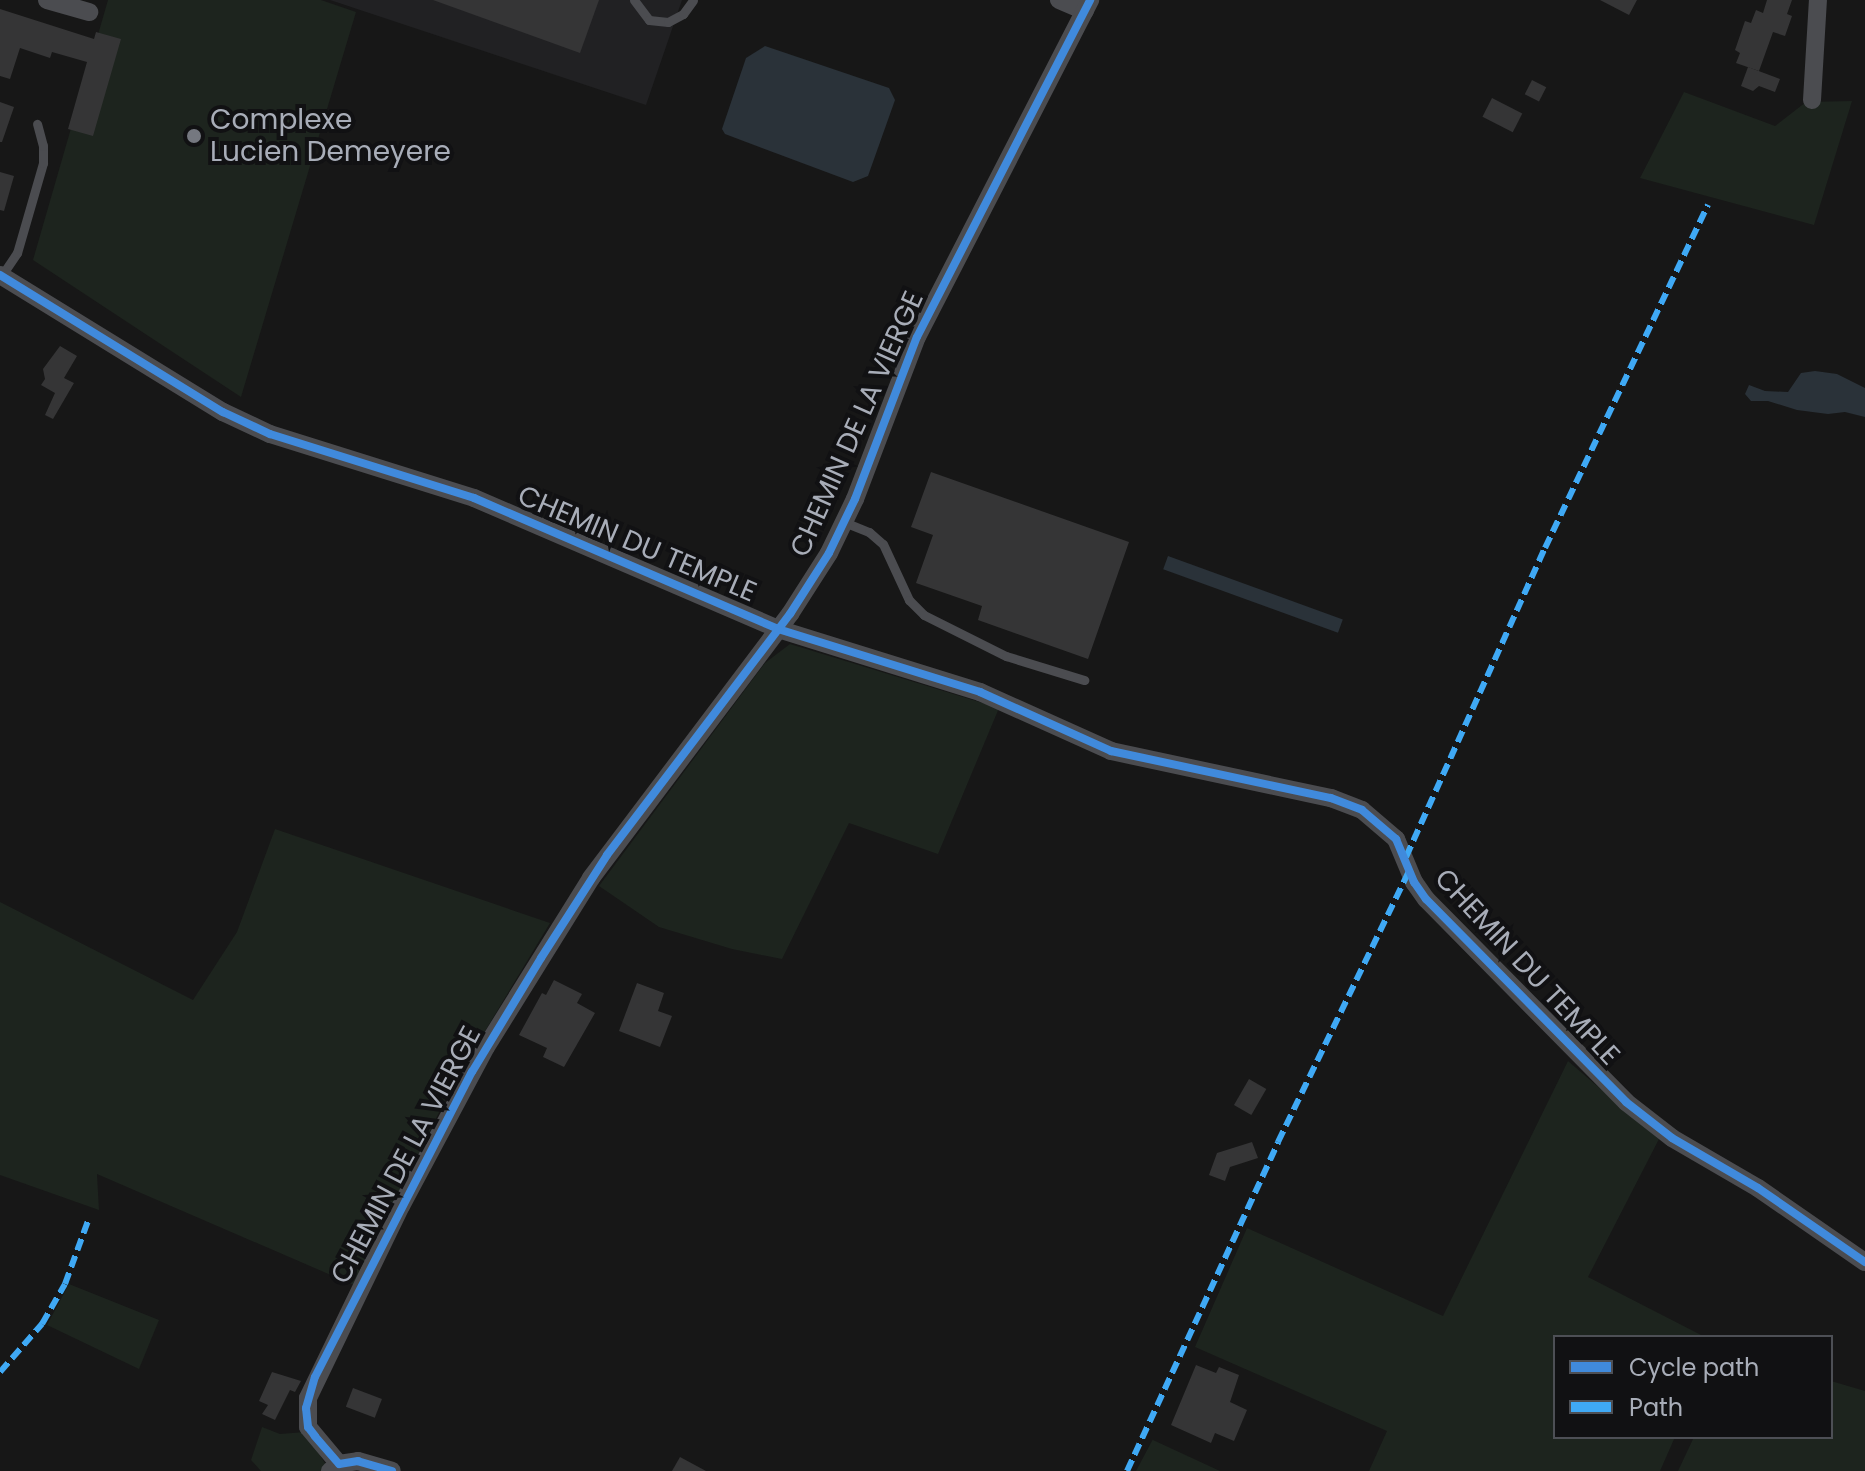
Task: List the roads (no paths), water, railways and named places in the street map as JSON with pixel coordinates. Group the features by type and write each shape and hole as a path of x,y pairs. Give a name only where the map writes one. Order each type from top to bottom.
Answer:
{"street":[{"path":"47,0 70,3 89,12"},
{"path":"1059,0 1087,6"},
{"path":"1812,100 1818,0"},
{"name":"CHEMIN DE LA VIERGE","path":"335,1468 308,1427 308,1398 415,1179 486,1047 591,878 778,629 829,553 917,337 1087,6"},
{"name":"CHEMIN DU TEMPLE","path":"1,275 238,421 288,440 474,498 778,629 980,692 1120,753 1331,798 1362,810 1396,839 1414,882 1426,899 1626,1102 1672,1138 1758,1188 1865,1262"},
{"path":"335,1468 358,1461 392,1471"}],"lane":[{"path":"634,0 649,20 668,22 683,14 693,0"},
{"path":"1,275 17,253 43,163 43,146 37,124"},
{"path":"844,522 869,532 883,544 909,600 924,615 995,651 1084,680"}],"place":[{"name":"Complexe Lucien Demeyere","path":"194,136"}]}
